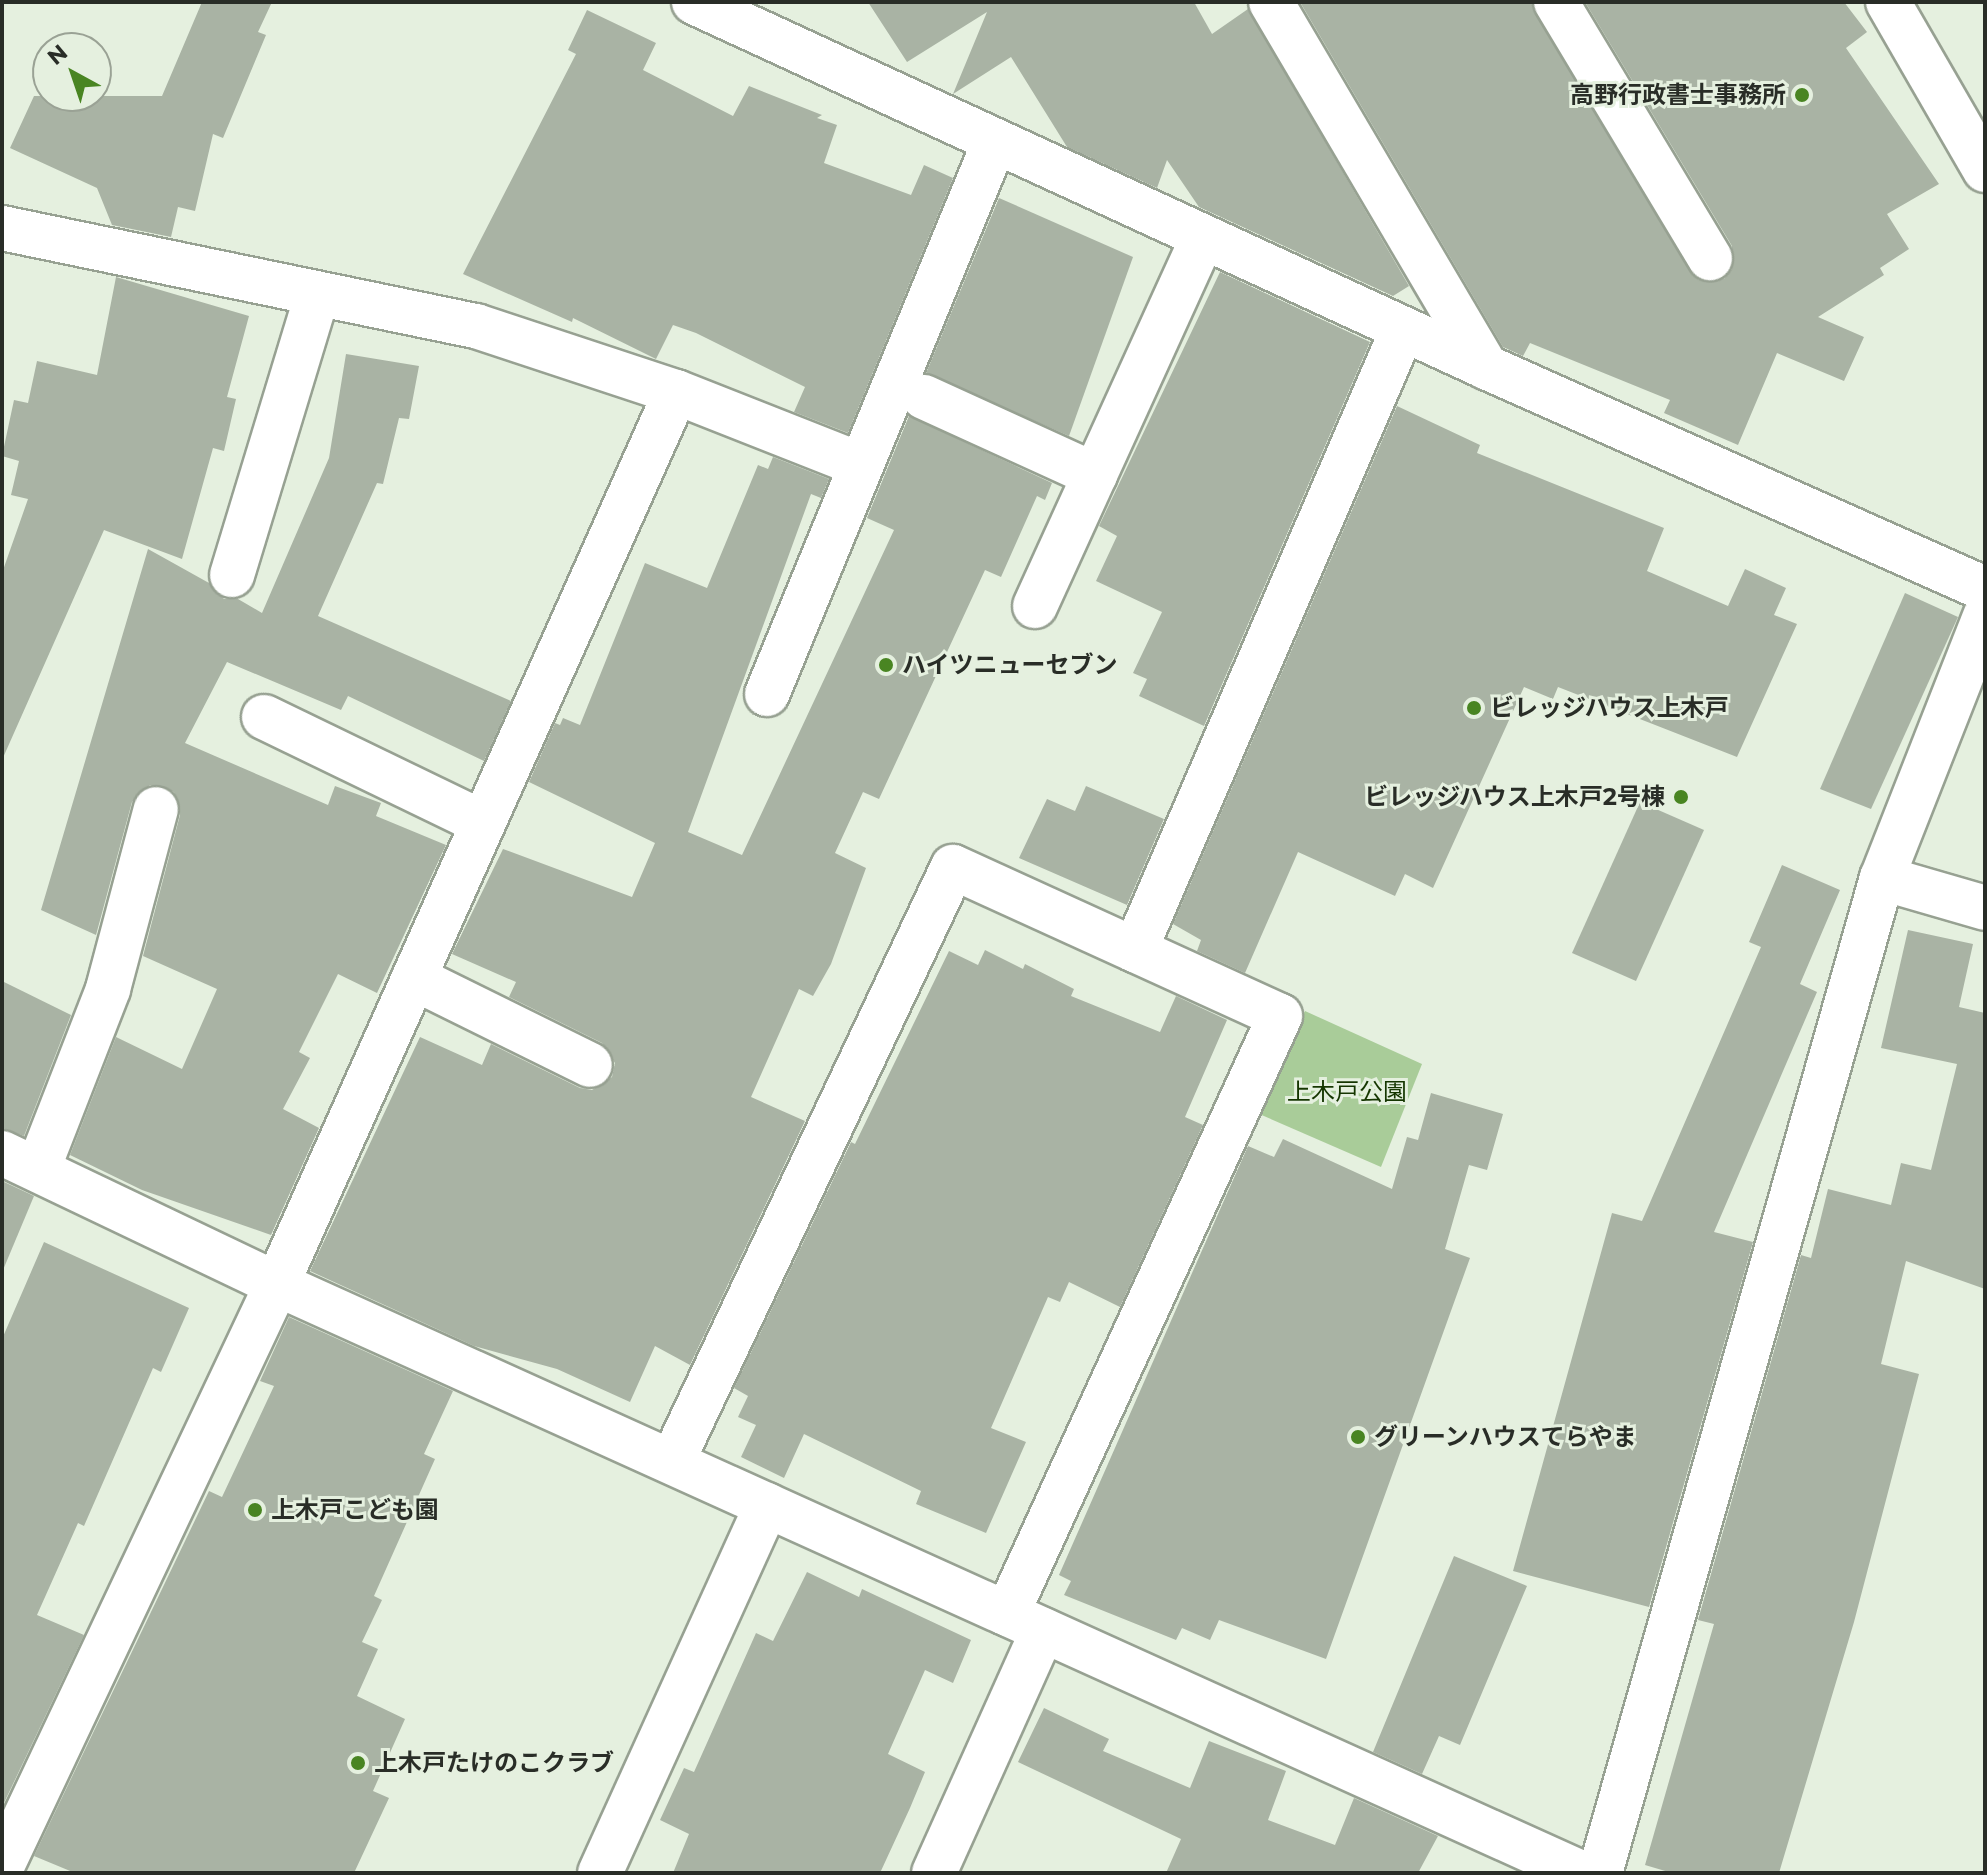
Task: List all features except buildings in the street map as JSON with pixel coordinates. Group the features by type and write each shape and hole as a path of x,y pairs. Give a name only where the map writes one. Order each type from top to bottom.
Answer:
{"street":[{"path":"694,2 1486,367 1985,589"},
{"path":"1271,2 1486,367"},
{"path":"1556,2 1710,258"},
{"path":"1888,2 1985,170"},
{"path":"767,694 995,141"},
{"path":"2,228 317,296 476,326 676,392 861,465"},
{"path":"1035,606 1203,237"},
{"path":"232,575 317,296"},
{"path":"1135,950 1403,329"},
{"path":"2,1866 277,1284 676,392"},
{"path":"924,397 1095,475"},
{"path":"1600,1873 1882,878 1985,616"},
{"path":"264,717 483,823"},
{"path":"156,809 108,989 20,1161 277,1284 1581,1873"},
{"path":"672,1462 953,867 1280,1016 1025,1622 934,1873"},
{"path":"1882,878 1985,908"},
{"path":"414,978 590,1065"},
{"path":"600,1873 767,1505"}],"green space":[{"name":"上木戸公園","path":"1305,1011 1422,1064 1381,1167 1257,1113"}],"place":[{"name":"高野行政書士事務所","path":"1802,95"},
{"name":"ハイツニューセブン","path":"886,665"},
{"name":"ビレッジハウス上木戸","path":"1474,708"},
{"name":"ビレッジハウス上木戸2号棟","path":"1681,797"},
{"name":"グリーンハウスてらやま","path":"1358,1437"},
{"name":"上木戸こども園","path":"255,1510"},
{"name":"上木戸たけのこクラブ","path":"358,1763"}]}
